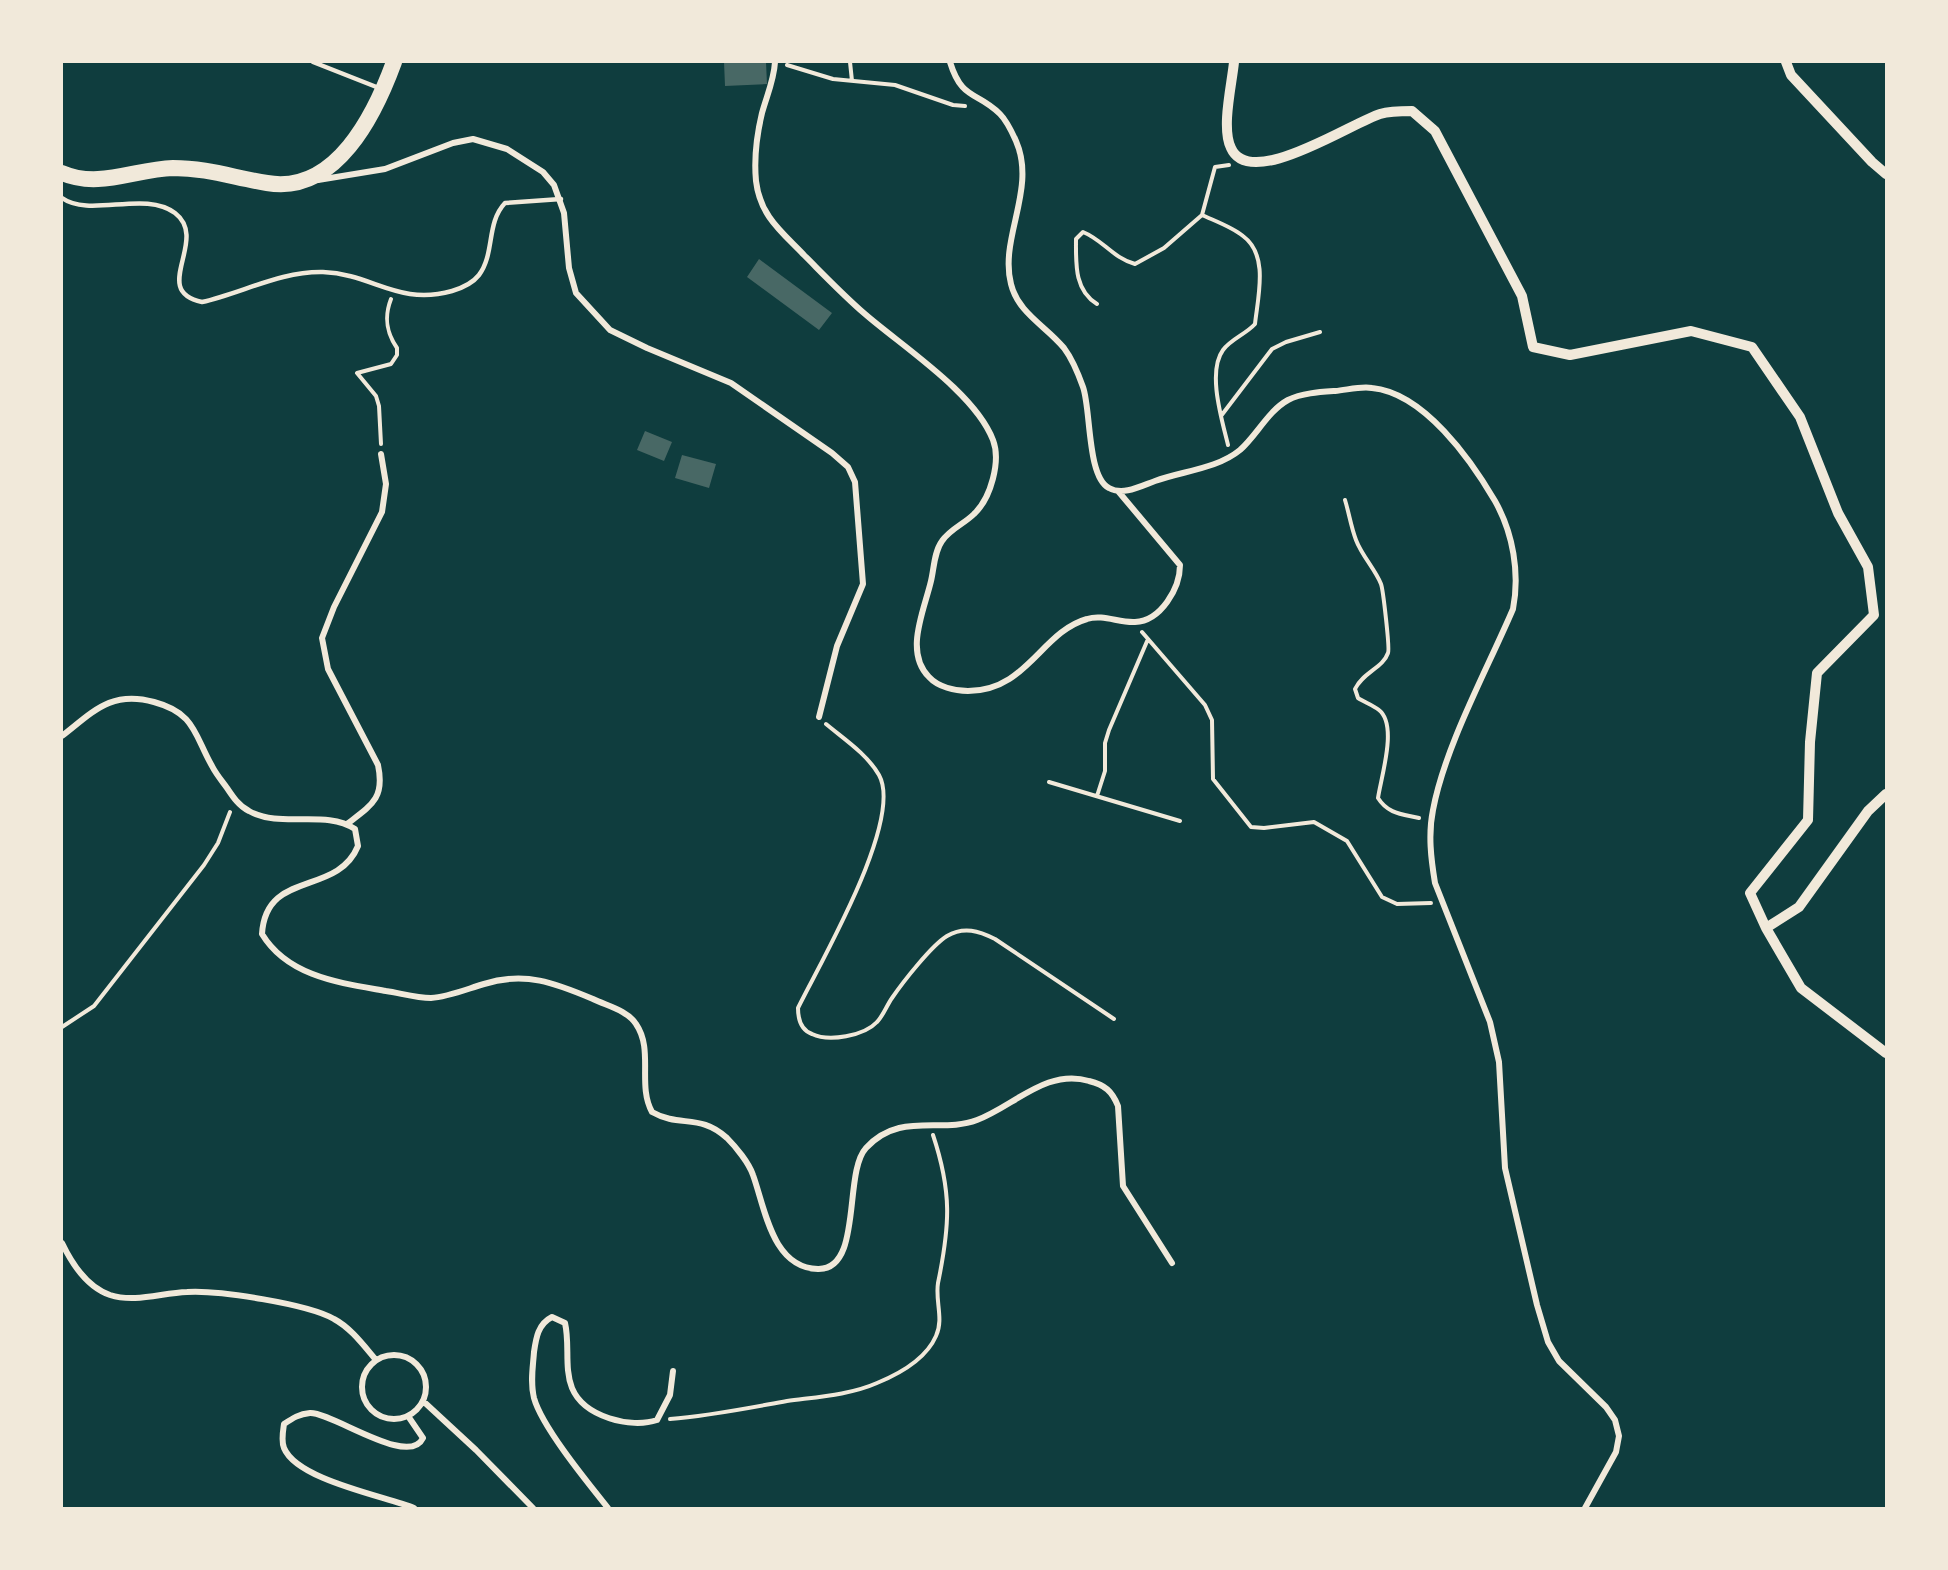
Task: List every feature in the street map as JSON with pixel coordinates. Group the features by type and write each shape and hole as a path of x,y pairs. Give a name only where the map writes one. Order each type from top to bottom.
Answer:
{"highway":[{"path":"62,173 74,179 98,180 169,168 195,168 269,184 294,184 315,177 335,162 370,117 384,90 394,62"}],"street":[{"path":"775,62 770,95 763,110 759,130 757,153 756,180 766,216 832,285 968,401 987,425 994,443 995,461 986,496 976,513 949,532 938,549 919,625 917,650 920,667 930,679 944,687 960,691 981,691 1009,681 1066,630 1088,619 1115,618 1134,622 1155,615 1170,597 1180,578 1180,565 1144,519 1118,491"},
{"path":"950,62 954,74 967,93 999,113 1018,145 1022,168 1021,202 1009,262 1014,294 1022,308 1064,347 1073,362 1084,391 1093,455 1101,480 1107,488 1118,491 1136,489 1231,456 1276,408 1288,400 1306,394 1372,387 1393,394 1419,409 1447,434 1488,489 1503,515 1511,536 1515,596 1512,609 1444,773 1432,820 1432,860 1442,902 1490,1022 1499,1062 1506,1168 1537,1305 1548,1342 1565,1368 1606,1407 1615,1420 1619,1436 1616,1452 1586,1509"},
{"path":"1234,62 1227,136 1231,150 1238,157 1251,163 1278,160 1382,113 1412,111 1435,131 1522,297 1533,347 1570,355 1691,331 1752,346 1800,417 1838,513 1868,567 1874,615 1818,673 1810,742 1808,820 1750,893 1766,928 1801,988 1887,1053"},
{"path":"1786,62 1791,75 1872,162 1887,174"},
{"path":"294,184 385,169 453,143 473,139 497,145 543,172 554,185 561,199 569,268 576,293 610,330 646,348 731,382 832,453 848,467 855,482 863,584 860,597 837,646 819,717"},
{"path":"347,824 369,807 378,796 381,779 378,765 328,669 322,638 334,607 382,512 386,484 381,454"},
{"path":"62,736 109,701 140,698 159,703 179,712 191,722 211,765 235,801 249,812 272,818 347,824 355,829 359,839 355,855 345,868 328,878 285,891 267,910 262,934 277,954 303,970 343,983 432,998 494,980 518,976 567,988 626,1014 636,1023 642,1035 645,1050 645,1090 652,1112 673,1121 701,1122 714,1127 729,1140 752,1172 766,1218 780,1247 805,1267 820,1269 830,1266 839,1258 850,1226 855,1166 867,1146 898,1129 929,1123 956,1125 977,1120 1019,1095 1064,1078 1082,1078 1102,1085 1113,1094 1118,1106 1123,1186 1172,1263"},
{"path":"1766,928 1799,907 1868,811 1887,794"},
{"path":"62,1243 76,1269 91,1284 108,1294 126,1299 188,1292 308,1308 335,1319 357,1338 376,1360"},
{"path":"608,1509 542,1416 534,1399 531,1381 536,1341 541,1327 552,1317 565,1323 569,1376 573,1389 583,1401 605,1417 643,1425 657,1420 670,1395 673,1371"},
{"path":"396,1355 415,1363 425,1381 423,1401 408,1416 387,1418 369,1407 362,1388 363,1377 376,1360 396,1355"},
{"path":"423,1401 476,1450 533,1509"},
{"path":"408,1416 423,1438 417,1444 406,1446 385,1443 322,1415 311,1413 296,1415 284,1424 283,1441 291,1458 309,1471 351,1489 414,1509"}],"lane":[{"path":"313,62 384,90"},
{"path":"62,198 85,205 152,205 176,214 184,224 188,235 178,282 182,292 193,300 202,302 221,298 285,276 323,272 426,297 464,287 479,275 487,256 496,212 505,203 561,199"}],"path":[{"path":"775,62 821,76 895,85 953,105 985,104"},
{"path":"850,62 852,81"},
{"path":"1097,304 1087,298 1079,282 1076,239 1083,232 1093,236 1120,260 1135,264 1164,248 1202,215 1215,167 1251,163"},
{"path":"1202,215 1243,236 1255,248 1259,262 1255,324 1222,350 1219,362 1216,383 1231,456"},
{"path":"381,454 379,405 376,396 357,373 391,364 395,360 397,348 389,335 387,316 394,291"},
{"path":"1221,416 1272,350 1286,342 1320,332"},
{"path":"1345,500 1355,538 1381,585 1383,617 1390,644 1388,654 1381,664 1360,678 1355,689 1358,698 1380,711 1386,720 1386,765 1378,798 1384,808 1393,812 1432,820"},
{"path":"1134,622 1205,705 1212,720 1213,779 1251,827 1264,828 1314,822 1347,841 1382,897 1397,904 1442,902"},
{"path":"1097,796 1105,771 1107,736 1148,639"},
{"path":"819,717 866,759 880,776 883,791 875,849 798,1008 798,1019 806,1032 817,1037 838,1037 864,1030 877,1022 900,987 948,936 974,929 995,939 1114,1019"},
{"path":"1049,782 1180,821"},
{"path":"62,1027 94,1006 204,865 218,843 235,801"},
{"path":"657,1420 826,1395 875,1384 908,1366 928,1350 937,1335 941,1318 936,1294 948,1237 945,1170 929,1123"}],"building":[{"path":"724,62 766,62 767,84 725,86"},
{"path":"759,259 832,313 819,330 747,277"},
{"path":"645,431 672,442 664,461 637,450"},
{"path":"682,455 716,464 709,488 675,478"}]}
